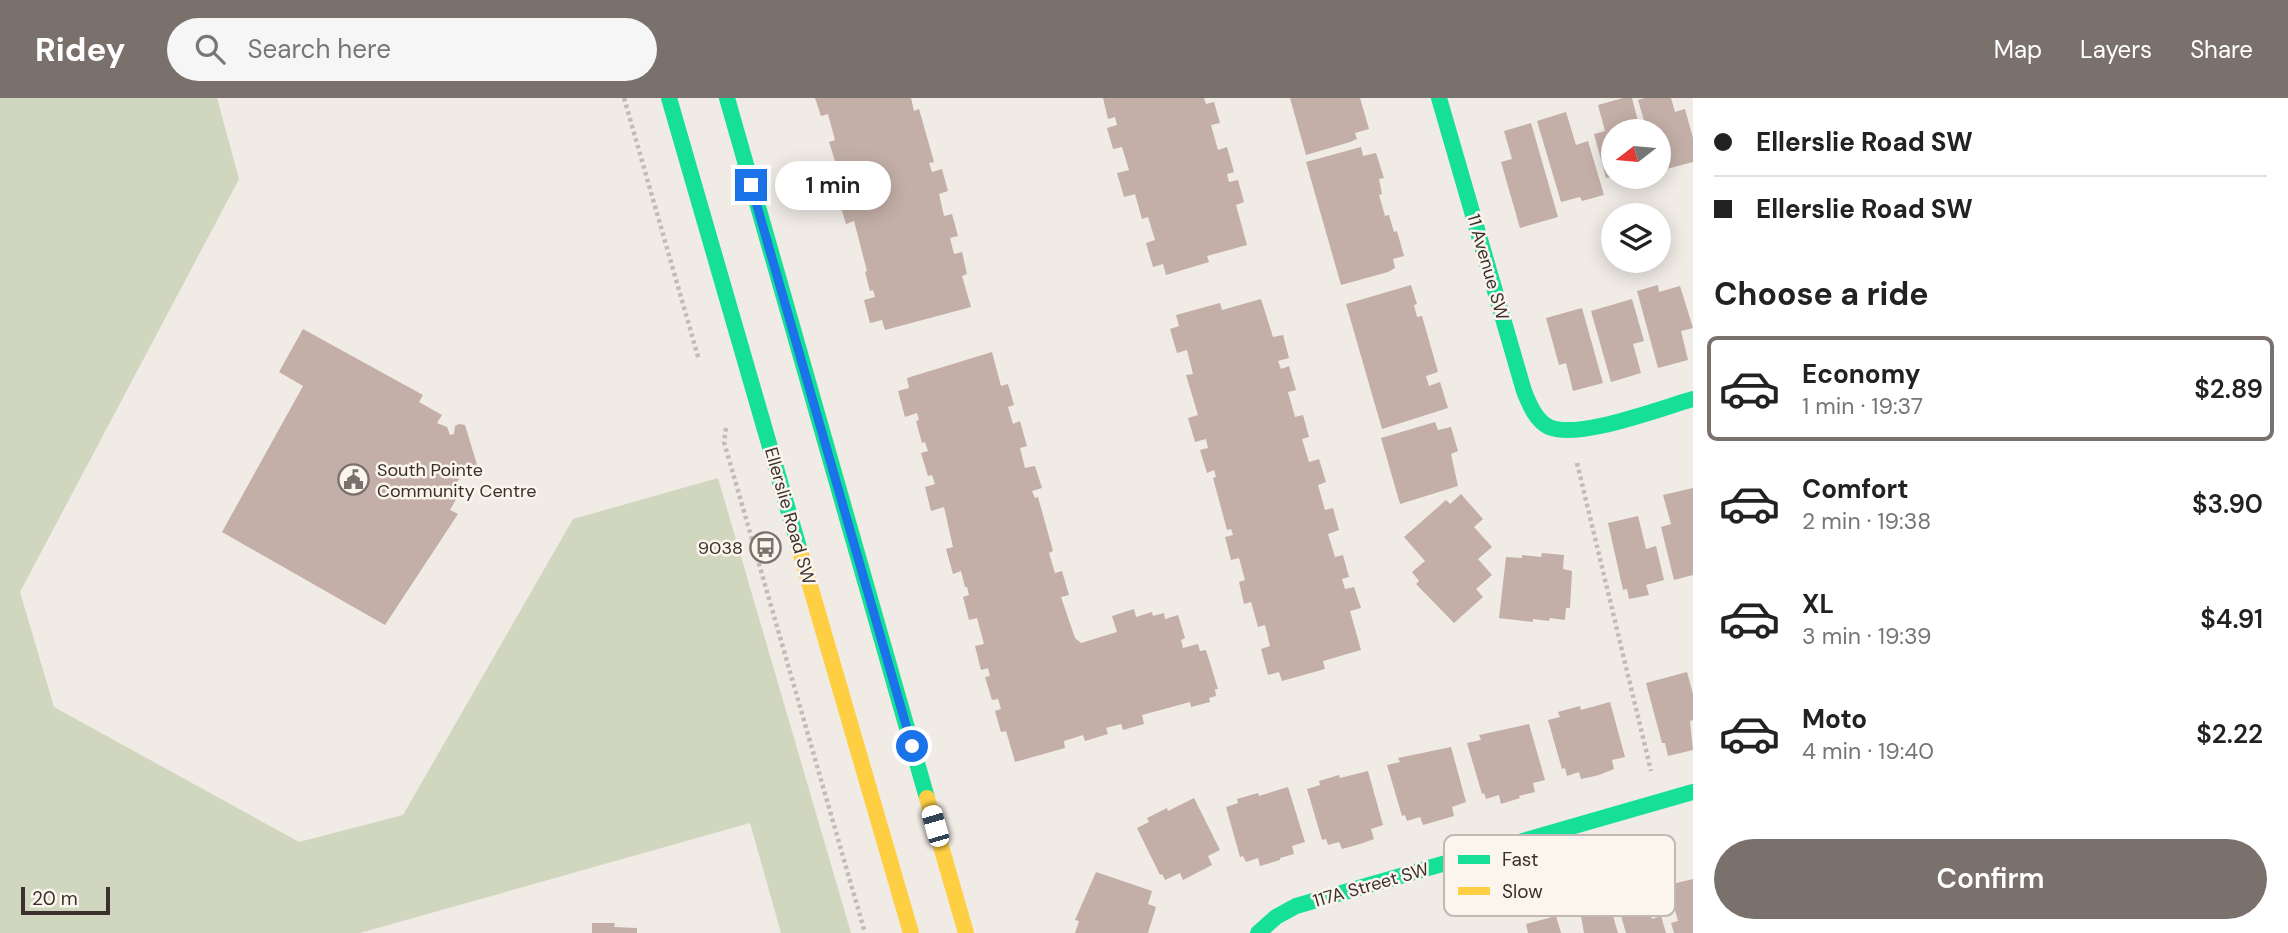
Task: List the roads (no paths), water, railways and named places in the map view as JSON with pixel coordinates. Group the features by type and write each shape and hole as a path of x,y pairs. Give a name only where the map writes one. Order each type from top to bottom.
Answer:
{"main road":[{"name":"Ellerslie Road SW","path":"669,98 911,933"},
{"path":"727,98 966,933"},
{"name":"11 Avenue SW","path":"1439,98 1524,391 1538,418 1550,428 1588,429 1693,399"},
{"name":"117A Street SW","path":"1543,835 1693,792"},
{"name":"117A Street SW","path":"1258,933 1280,914 1296,906 1444,863"}],"place":[{"name":"South Pointe Community Centre","path":"354,480"},
{"name":"9038","path":"766,548"}]}
